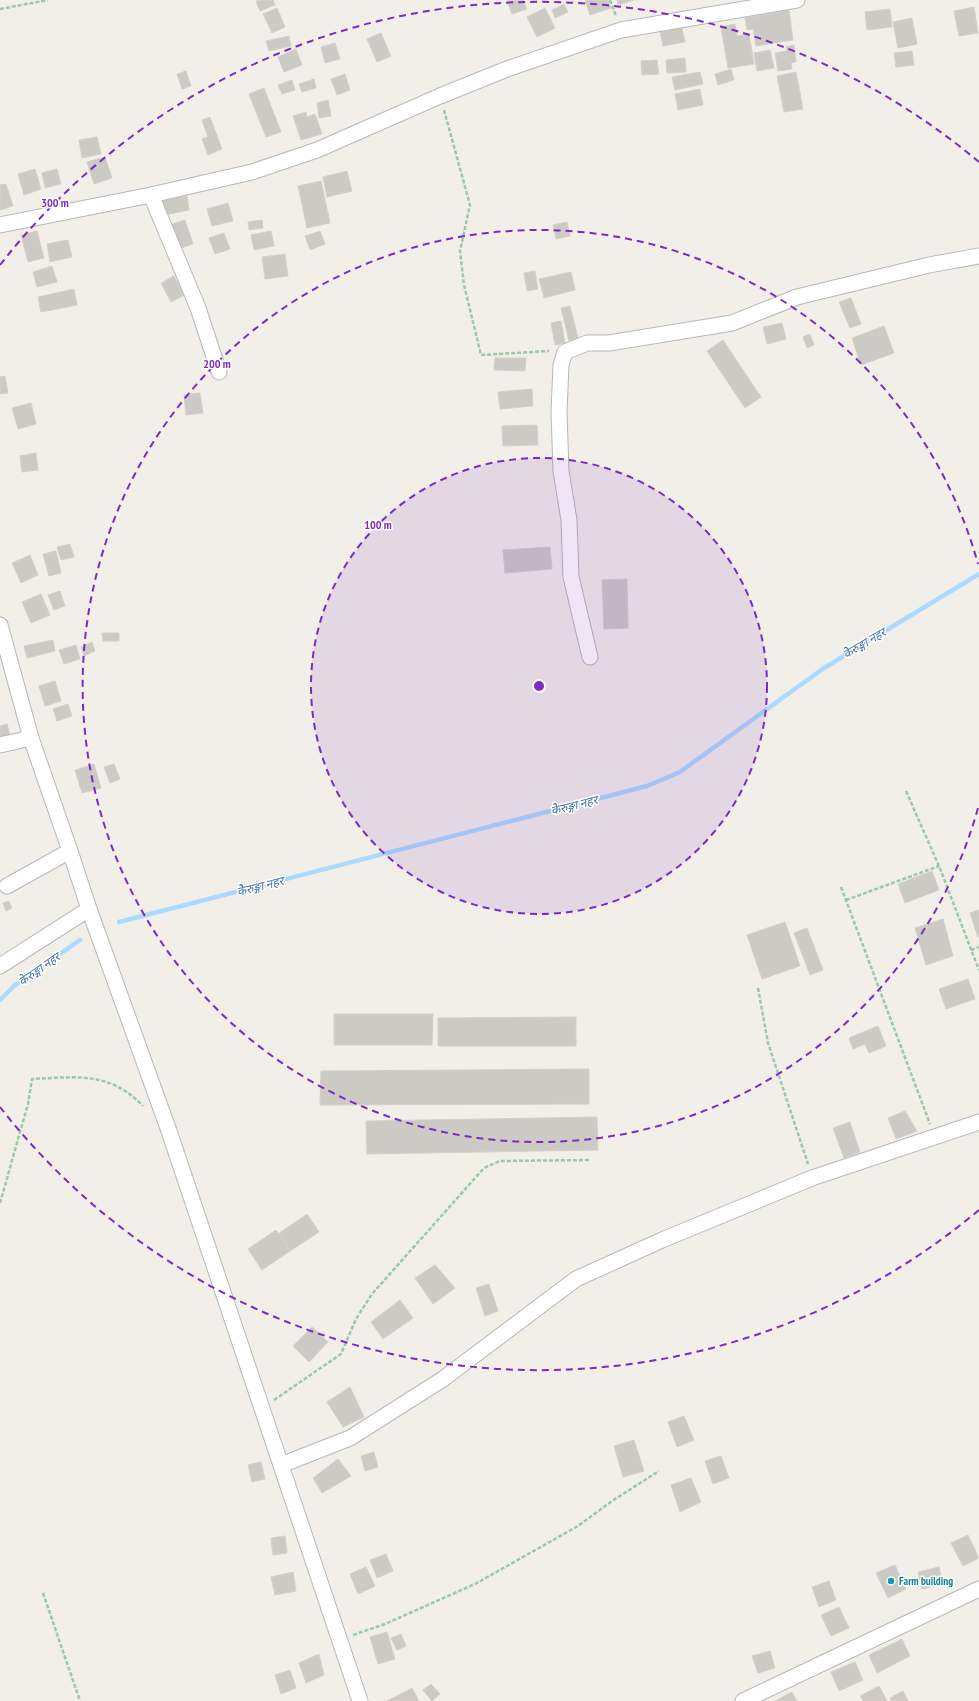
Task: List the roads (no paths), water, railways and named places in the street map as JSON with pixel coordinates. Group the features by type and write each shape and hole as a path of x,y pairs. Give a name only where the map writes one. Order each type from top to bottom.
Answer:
{"street":[{"path":"0,225 151,195 252,172 317,150 440,96 507,69 621,30 757,4 797,0"},
{"path":"151,195 198,308 219,372"},
{"path":"590,657 571,577 569,520 561,470 559,412 561,365 565,352 587,343 609,343 732,323 797,297 929,265 979,256"},
{"path":"0,625 31,738 70,851 88,909 169,1131 360,1701"},
{"path":"0,745 31,738"},
{"path":"7,886 70,851"},
{"path":"0,966 88,909"},
{"path":"281,1465 350,1438 430,1388 576,1279 662,1240 812,1178 979,1122"},
{"path":"743,1701 979,1589"}],"waterway":[{"name":"केेरुङ्गा नहर","path":"119,922 647,786 680,772 824,668 979,574"},
{"name":"केरुङ्गा नहर","path":"0,1000 14,986 80,940"}],"place":[{"name":"Farm building","path":"891,1581"}]}
